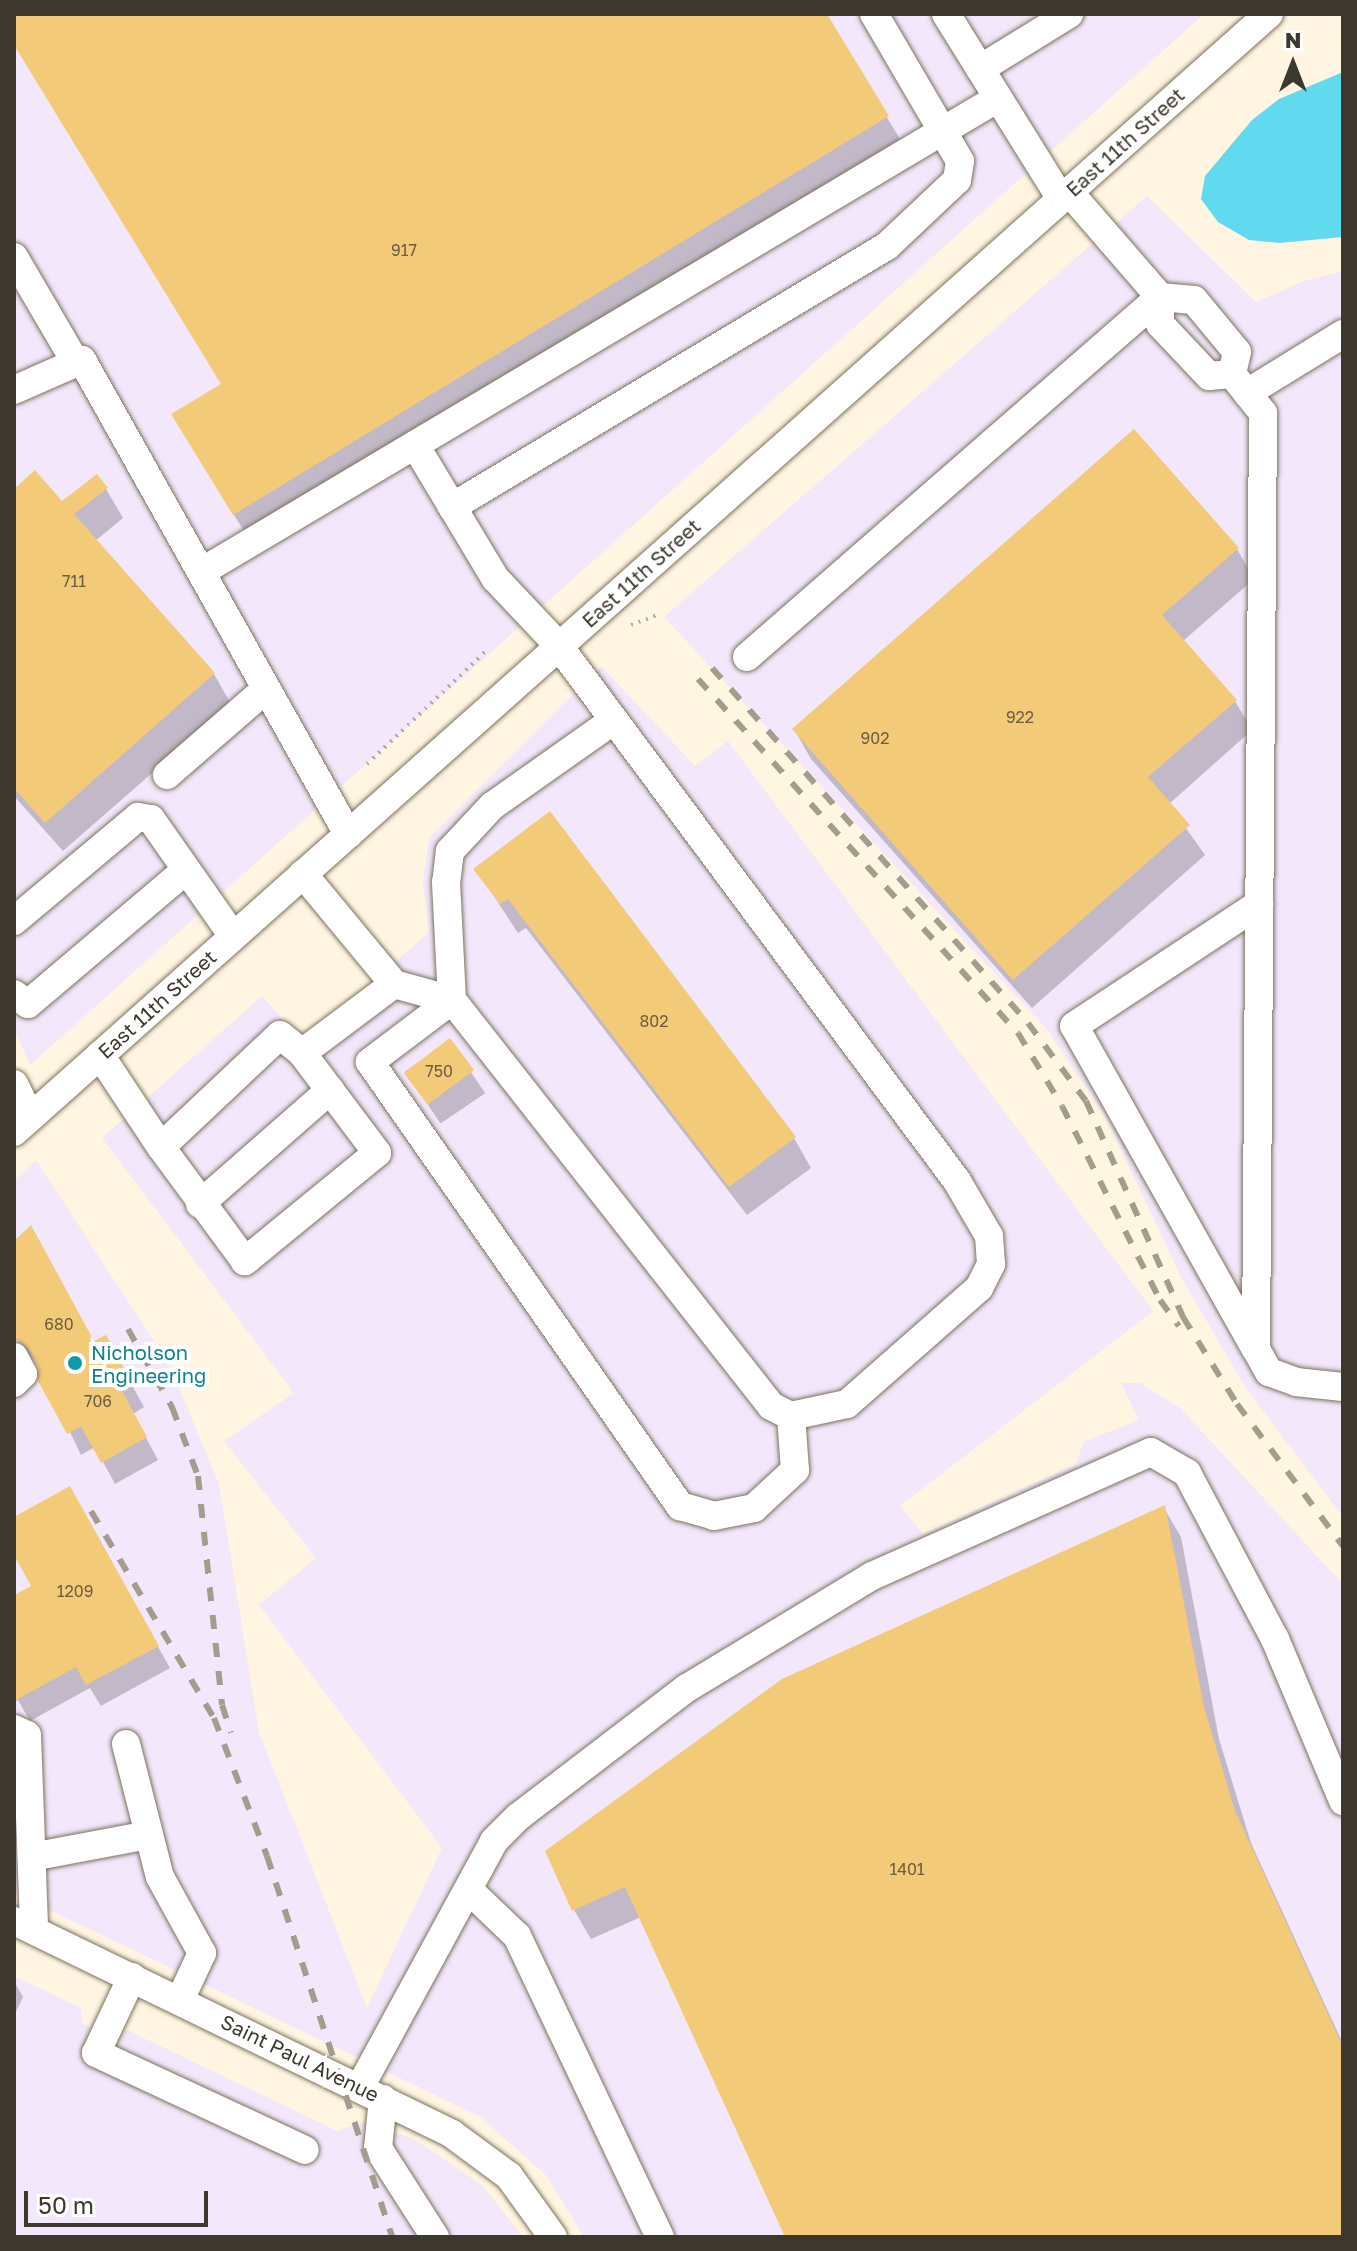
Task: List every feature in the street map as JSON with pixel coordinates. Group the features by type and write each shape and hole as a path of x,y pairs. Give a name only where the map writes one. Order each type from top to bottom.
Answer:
{"street":[{"path":"452,507 887,246 957,180 960,161 945,130 874,14"},
{"path":"946,14 998,98 1065,195 1160,297 1194,300 1237,352 1240,384 1263,413 1256,1349"},
{"name":"East 11th Street","path":"22,1125 1269,14"},
{"path":"980,69 1053,18"},
{"path":"201,572 998,98"},
{"path":"14,257 76,363"},
{"path":"1160,297 1160,324 1209,376 1240,384 1343,334"},
{"path":"747,657 1160,297"},
{"path":"14,390 82,360 348,834"},
{"path":"415,445 495,578 559,646 873,1064 989,1236 991,1264 979,1288 847,1404 791,1416 771,1406 452,1000 446,882 450,851 492,806 614,720"},
{"path":"167,775 266,689"},
{"path":"14,921 138,817 151,819 233,936"},
{"path":"14,994 28,1004 185,871"},
{"path":"303,874 394,984 452,1000"},
{"path":"1259,904 1074,1026 1269,1372 1296,1382 1343,1387"},
{"path":"302,1053 394,984"},
{"path":"452,1000 370,1062 680,1506 714,1516 754,1508 795,1470 791,1416"},
{"path":"100,1055 161,1147 200,1204 245,1261 377,1153 302,1053 280,1035 161,1147"},
{"path":"14,1084 22,1125"},
{"path":"200,1204 330,1090"},
{"path":"435,2237 378,2148 372,2093 494,1841 518,1817 687,1688 872,1576 1151,1452 1187,1473 1275,1639 1343,1801"},
{"path":"14,1729 27,1735 32,1857 24,1926"},
{"path":"126,1744 160,1877 202,1953 180,2000"},
{"path":"32,1857 148,1835"},
{"path":"469,1890 517,1936 660,2237"},
{"name":"Saint Paul Avenue","path":"24,1926 452,2134 509,2176 553,2237"},
{"path":"132,1977 96,2053 305,2150"}],"path":[{"path":"631,625 659,614"},
{"path":"367,764 485,652"}],"shaded area":[{"path":"14,14 1204,14 30,1065 14,1029"},
{"path":"1147,196 1256,302 1304,281 1343,271 1343,1517 1246,1388 1182,1279 1104,1114 1045,1027 664,617"},
{"path":"601,666 695,766 728,741 1153,1311 900,1506 923,1534 1076,1464 1083,1442 1139,1420 1121,1383 1140,1383 1180,1408 1343,1584 1343,2237 584,2237 546,2175 479,2116 14,1893 14,1181 36,1160 170,1366 219,1484 259,1732 367,2008 442,1848 259,1605 316,1558 224,1441 294,1393 102,1138 262,996 304,1043 429,932 423,883 429,838"},
{"path":"14,1976 81,2008 82,2023 115,2042 127,2030 337,2131 363,2122 414,2139 482,2185 523,2237 14,2237"}],"water":[{"path":"1343,72 1343,237 1279,243 1249,240 1218,222 1201,199 1205,176 1252,120 1279,99"}],"building":[{"path":"14,14 827,14 889,116 233,515 171,414 221,384 14,45"},
{"path":"1134,429 1239,548 1162,615 1237,700 1148,777 1190,825 1013,980 792,729"},
{"path":"35,470 62,501 97,474 108,488 74,514 215,673 45,823 14,788 14,489"},
{"path":"550,811 796,1137 729,1187 508,899 500,904 473,869"},
{"path":"450,1038 474,1070 428,1105 404,1073"},
{"name":"Nicholson Engineering","path":"31,1225 94,1341 106,1335 133,1385 122,1391 147,1437 101,1463 81,1426 67,1434 38,1381 38,1367 29,1349 14,1338 14,1241"},
{"path":"70,1486 159,1646 86,1685 76,1667 14,1701 14,1595 31,1586 14,1555 14,1517"},
{"path":"1165,1505 1204,1707 1235,1811 1343,2047 1343,2237 785,2237 625,1887 572,1911 545,1851 782,1679"}],"railway":[{"path":"712,668 1028,1023 1086,1101 1183,1317 1237,1404 1343,1546"},
{"path":"698,679 1018,1033 1062,1106 1160,1300 1179,1326"},
{"path":"128,1329 172,1407 198,1476 222,1705 231,1733"},
{"path":"91,1511 214,1718 267,1856 392,2237"}],"place":[{"name":"Nicholson Engineering","path":"75,1363"}]}
